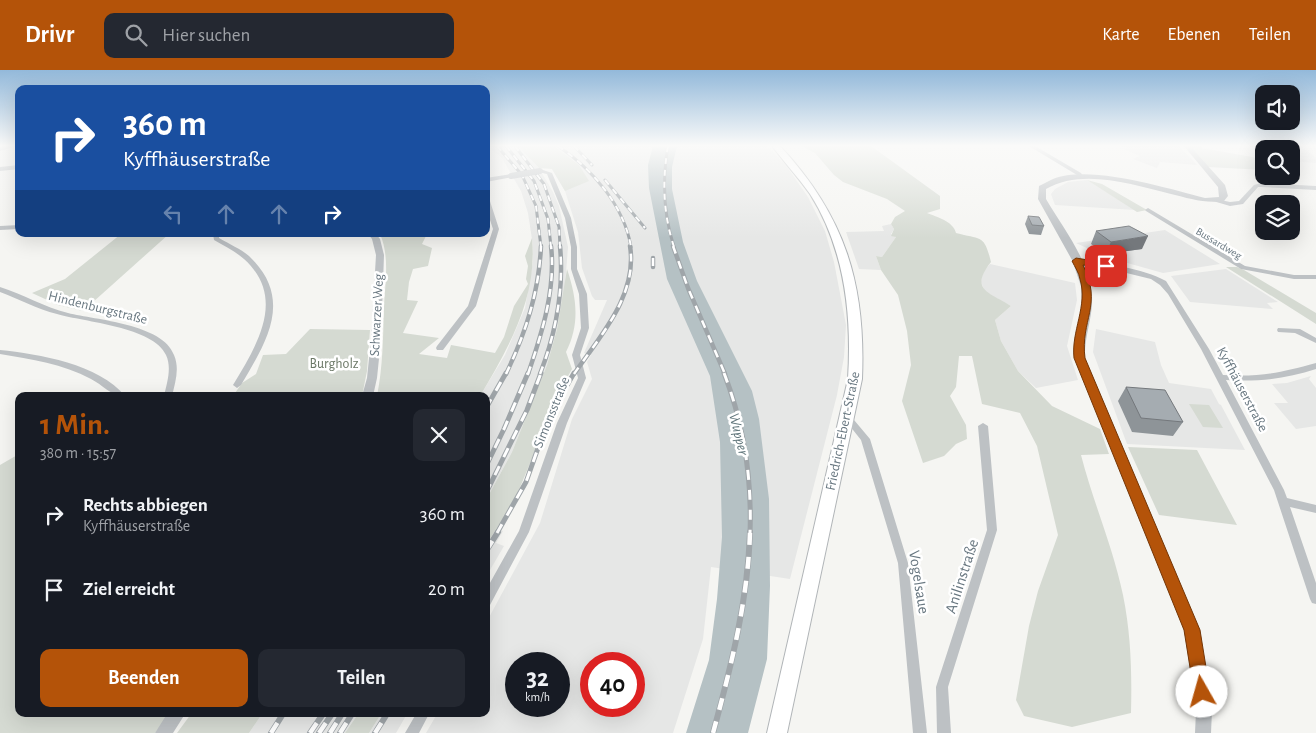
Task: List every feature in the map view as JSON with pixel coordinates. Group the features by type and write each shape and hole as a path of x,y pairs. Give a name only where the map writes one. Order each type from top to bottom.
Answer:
{"main road":[{"name":"Friedrich-Ebert-Straße","path":"777,733 855,379 858,349 857,316 852,284 836,235 823,209 802,177"}],"street":[{"name":"Simonsstraße","path":"490,179 505,177"},
{"name":"Simonsstraße","path":"490,593 524,532 562,423 582,378 576,355 584,333 583,294 574,269 570,228 562,201 551,177"},
{"path":"1073,177 1052,180 1042,188 1041,194 1085,279 1087,307 1078,346 1080,358 1192,630 1204,711 1203,733"},
{"path":"1090,177 1112,179 1230,204 1240,203 1256,186 1261,185 1316,188"},
{"path":"1213,177 1222,187 1224,196 1216,201"},
{"path":"440,348 472,306 496,229 490,210"},
{"name":"Bussardweg","path":"1148,210 1243,268 1294,277 1316,277"},
{"path":"0,228 15,227"},
{"path":"216,237 216,239 235,249 253,264 262,277 268,292 270,309 268,328 237,385"},
{"name":"Schwarzer Weg","path":"369,392 376,339 380,255 374,237"},
{"name":"Kyffhäuserstraße","path":"1076,261 1138,273 1161,282 1171,294 1193,329 1219,377 1283,501 1316,599"},
{"name":"Hindenburgstraße","path":"0,289 43,308 69,316 138,330 151,335 163,344 173,360 174,367 169,392"},
{"path":"1281,330 1296,331 1316,341"},
{"path":"0,352 46,359 73,368 104,383 116,392"},
{"path":"1219,377 1256,380 1274,378 1316,366"},
{"name":"Vogelsaue","path":"846,416 865,439 903,563 920,733"},
{"name":"Anilinstraße","path":"944,733 942,687 992,530 983,426"},
{"path":"1283,501 1316,509"},
{"path":"163,733 175,717"},
{"path":"412,733 421,717"}],"shaded area":[{"path":"513,177 544,177 553,192 559,206 568,247 565,286 557,329 547,365 512,452 490,493 490,392 482,392 505,355 525,308 533,262 533,246 528,213 521,191"},
{"path":"557,177 794,177 808,197 825,231 834,262 846,325 844,357 837,395 790,579 711,567 703,639 673,733 426,733 435,717 490,717 490,616 540,523 572,419 592,379 587,362 591,355 584,353 607,300 595,300 592,296 582,268 578,232 565,191"},
{"path":"1087,180 1135,210 1055,205 1051,194 1055,189 1068,182"},
{"path":"891,224 894,229 891,234 896,237 882,257 876,256 881,270 859,269 846,232 884,231 882,226"},
{"path":"1165,230 1220,264 1163,273 1106,257 1076,243"},
{"path":"990,264 1075,283 1077,300 1067,346 1078,380 1036,388 1018,371 1001,341 995,320 1011,306 985,292 981,282 982,273"},
{"path":"1226,269 1278,302 1267,303 1273,309 1190,302 1171,276"},
{"path":"1096,329 1155,342 1161,365 1169,383 1211,389 1245,450 1127,444 1093,352"},
{"path":"1311,376 1309,379 1316,388 1316,426 1296,429 1274,403 1288,403 1272,384 1287,383"},
{"path":"496,529 503,531 496,543 504,546 490,570 490,539"},
{"path":"260,717 356,717 345,733 249,733"},
{"path":"379,717 405,717 396,733 369,733"}],"green space":[{"path":"557,177 586,177 589,181 565,191"},
{"path":"836,177 914,177 940,196 940,209 927,213 948,222 956,233 977,238 984,242 991,262 985,271 982,285 989,293 1011,306 995,320 1001,341 1018,371 1052,406 1100,429 1109,454 1081,455 1114,559 1123,595 1128,624 1131,713 1072,727 1024,716 1016,700 1029,626 1038,591 1058,535 1037,446 1020,413 982,404 972,356 959,356 956,387 950,396 966,425 967,439 956,444 944,456 923,463 902,401 911,365 907,331 898,295 881,270 876,256 882,257 896,237 891,236 894,229 891,224 895,217 905,211 887,199 843,182"},
{"path":"1087,180 1102,184 1147,210 1137,212"},
{"path":"117,237 166,237 83,311 58,305 32,293 65,279"},
{"path":"381,237 426,237 422,244 432,248 428,266 413,269 407,300 418,301 403,333 439,338 419,354 447,358 451,345 495,353 504,337 514,306 528,284 526,279 528,266 525,256 532,238 533,260 526,301 511,340 482,392 378,392 382,363 386,270"},
{"path":"1226,267 1237,267 1244,270 1316,313 1316,324"},
{"path":"567,269 576,311 573,331 566,352 572,369 551,412 517,493 490,539 490,493 512,452 547,365 557,329"},
{"name":"Burgholz","path":"310,329 370,330 367,371 363,392 236,392 242,383 256,374 263,355 286,354"},
{"path":"1189,404 1209,405 1223,428 1203,427"},
{"path":"1128,447 1197,450 1237,525 1159,515"},
{"path":"15,456 15,717 168,717 155,733 0,733 0,465"},
{"path":"189,717 260,717 249,733 177,733"},
{"path":"356,717 379,717 369,733 345,733"}],"water":[{"name":"Wupper","path":"649,177 672,177 672,189 683,242 697,281 752,391 759,419 769,499 770,586 767,659 748,733 686,733 709,660 717,599 722,537 720,442 710,376 667,279"}],"building":[{"path":"1028,216 1039,217 1044,226 1032,225"},
{"path":"1129,226 1148,236 1111,242 1096,231"},
{"path":"1126,387 1165,390 1183,422 1141,418"}],"railway":[{"path":"523,177 536,206 541,247"},
{"path":"531,177 548,219 551,247"},
{"path":"539,177 544,184 559,227 560,247"},
{"path":"594,177 614,203 627,232 631,247"},
{"path":"665,177 666,209 674,247"},
{"path":"605,180 645,228"},
{"path":"528,374 543,327 550,295 551,246"},
{"path":"540,374 558,311 561,278 560,246"},
{"path":"574,374 605,330 623,298 631,264 630,246"},
{"path":"673,246 688,288 725,374"},
{"path":"506,374 520,343 530,312 538,280 541,247"},
{"path":"653,258 653,267"},
{"path":"490,401 506,373"},
{"path":"490,458 528,373"},
{"path":"490,485 527,410 541,373"},
{"path":"497,533 526,482 549,417 574,373"},
{"path":"724,373 742,432 750,492 750,532"},
{"path":"490,545 498,532"},
{"path":"713,733 738,633 746,583 750,532"},
{"path":"271,733 281,717"},
{"path":"310,733 321,717"},
{"path":"319,733 330,717"},
{"path":"330,733 340,717"},
{"path":"340,733 350,717"},
{"path":"375,733 385,717"}],"route":[{"path":"1106,266 1076,261 1085,279 1087,294 1087,307 1078,346 1080,358 1192,630 1202,692"}]}
